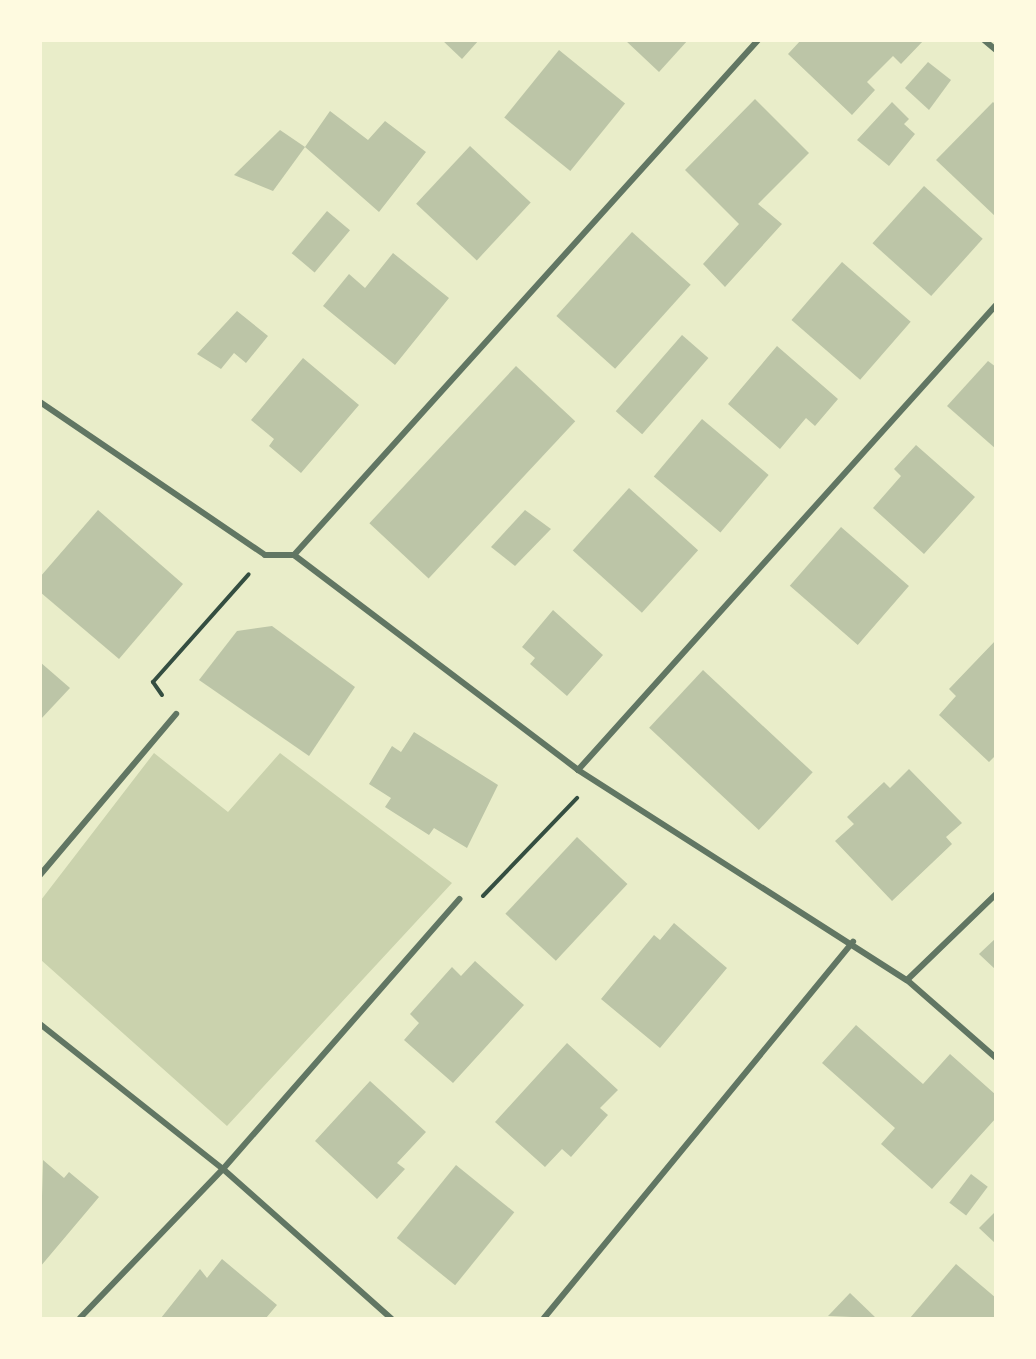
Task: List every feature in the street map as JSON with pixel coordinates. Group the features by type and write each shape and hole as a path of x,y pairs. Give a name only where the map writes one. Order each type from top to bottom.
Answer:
{"street":[{"path":"294,555 758,40"},
{"path":"984,40 996,50"},
{"path":"578,770 996,305"},
{"path":"40,402 265,555 294,555 578,770 853,942 907,980 996,1058"},
{"path":"40,875 176,714"},
{"path":"907,980 996,894"},
{"path":"80,1318 223,1169 459,899"},
{"path":"544,1318 853,942"},
{"path":"40,1024 223,1169 391,1318"}],"path":[{"path":"176,714 153,682 265,555"},
{"path":"459,899 488,896 594,780"}],"green space":[{"path":"154,753 228,812 280,753 452,883 227,1126 41,960 41,900"}],"building":[{"path":"442,40 479,40 462,59"},
{"path":"625,40 688,40 659,72"},
{"path":"801,40 924,40 901,64 893,56 867,82 875,90 852,115 788,54"},
{"path":"559,50 625,103 570,171 504,118"},
{"path":"928,62 951,80 929,110 905,88"},
{"path":"755,99 809,153 758,204 782,224 725,287 703,264 739,224 685,170"},
{"path":"892,102 909,119 904,124 915,134 889,166 857,140"},
{"path":"993,102 996,105 996,217 936,160"},
{"path":"330,111 368,140 385,121 426,152 379,212 305,147"},
{"path":"280,130 305,147 273,191 234,175"},
{"path":"470,146 531,203 477,260 416,204"},
{"path":"924,186 983,239 931,296 872,243"},
{"path":"327,211 350,230 315,272 292,253"},
{"path":"632,232 691,285 615,369 556,316"},
{"path":"393,253 449,298 395,365 323,306 349,274 365,288"},
{"path":"842,262 911,322 860,380 791,320"},
{"path":"237,311 268,336 246,363 234,353 221,369 197,354"},
{"path":"682,335 708,358 642,434 616,411"},
{"path":"777,346 838,399 815,426 806,418 780,449 728,404"},
{"path":"303,358 359,405 301,473 269,446 274,439 251,420"},
{"path":"988,361 996,367 996,449 947,406"},
{"path":"516,366 575,421 429,578 369,523"},
{"path":"702,419 769,475 720,532 654,476"},
{"path":"916,445 975,497 924,554 873,508 901,476 894,469"},
{"path":"629,488 698,550 642,613 573,550"},
{"path":"98,510 183,584 119,659 40,592 40,577"},
{"path":"525,510 551,529 515,566 491,547"},
{"path":"841,527 909,586 858,645 790,586"},
{"path":"553,610 603,655 567,696 530,664 535,658 522,647"},
{"path":"272,626 355,687 309,756 199,680 237,631"},
{"path":"996,640 996,755 989,762 939,715 956,696 949,689"},
{"path":"40,662 70,688 40,720"},
{"path":"703,670 813,772 759,830 649,728"},
{"path":"414,732 498,785 467,848 434,828 429,835 385,807 391,798 369,784 392,746 401,752"},
{"path":"909,769 962,823 946,837 952,844 892,901 835,841 854,824 847,817 884,782 890,788"},
{"path":"577,837 627,884 556,961 505,914"},
{"path":"674,923 727,968 660,1048 601,999 654,935 660,940"},
{"path":"996,938 996,970 979,954"},
{"path":"475,961 524,1005 453,1083 404,1040 419,1023 410,1014 452,967 461,976"},
{"path":"856,1025 923,1084 950,1054 996,1095 996,1118 932,1189 881,1144 895,1128 822,1063"},
{"path":"567,1043 618,1090 600,1108 608,1115 571,1157 562,1149 545,1167 495,1122"},
{"path":"370,1081 426,1132 397,1163 405,1169 377,1199 315,1141"},
{"path":"43,1160 64,1178 69,1172 99,1197 40,1267"},
{"path":"456,1165 514,1212 455,1285 397,1238"},
{"path":"971,1174 988,1187 966,1215 949,1203"},
{"path":"996,1211 996,1244 979,1228"},
{"path":"222,1259 277,1305 266,1318 161,1318 200,1269 207,1278"},
{"path":"956,1264 996,1298 996,1318 910,1318"},
{"path":"850,1293 876,1318 828,1316"}]}
